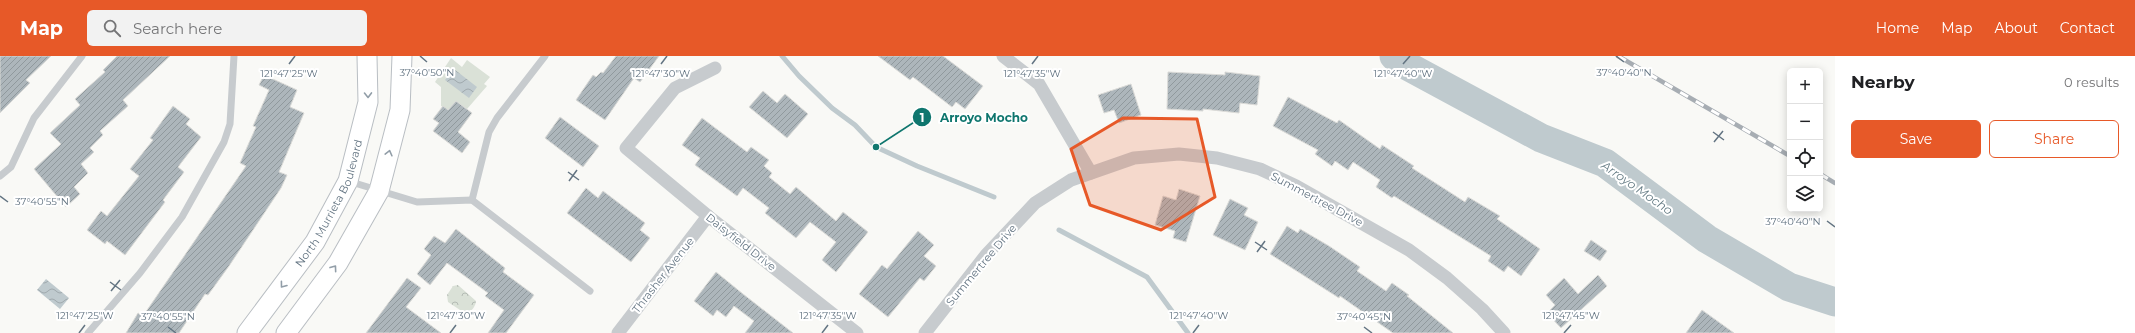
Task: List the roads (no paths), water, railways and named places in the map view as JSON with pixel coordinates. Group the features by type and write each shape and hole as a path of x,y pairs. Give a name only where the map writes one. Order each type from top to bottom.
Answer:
{"main road":[{"name":"North Murrieta Boulevard","path":"247,333 315,242 348,181 368,102 367,56"},
{"path":"286,333 338,263 379,191 400,110 402,56"}],"street":[{"path":"1003,56 1039,84 1091,172"},
{"name":"Daisyfield Drive","path":"715,68 675,88 626,148 708,216 858,333"},
{"name":"Summertree Drive","path":"925,333 986,255 1010,227 1036,203 1071,180 1091,172 1134,158 1179,154 1217,158 1260,169 1296,186 1409,250 1453,283 1482,309 1504,333"},
{"name":"Thrasher Avenue","path":"618,333 708,216"}],"lane":[{"path":"0,176 11,167 34,118 82,56"},
{"path":"88,333 140,273 182,217 224,142 230,124 234,56"},
{"path":"472,200 489,132 497,118 545,56"},
{"path":"348,181 418,202 472,200 590,291"}],"water":[{"path":"454,69 477,87 469,98 445,80"},
{"path":"46,279 69,298 60,309 37,290"}],"waterway":[{"name":"Arroyo Mocho","path":"782,56 799,76 832,108 855,125 876,147 917,166 994,197"},
{"name":"Arroyo Mocho","path":"1394,56 1400,62 1541,138 1605,163 1707,239 1789,287 1835,302"},
{"name":"Arroyo Mocho","path":"1059,230 1147,277 1188,333"}],"railway":[{"path":"1618,56 1787,154"},
{"path":"1823,176 1835,183"}],"place":[{"name":"Arroyo Mocho","path":"876,147"}]}
